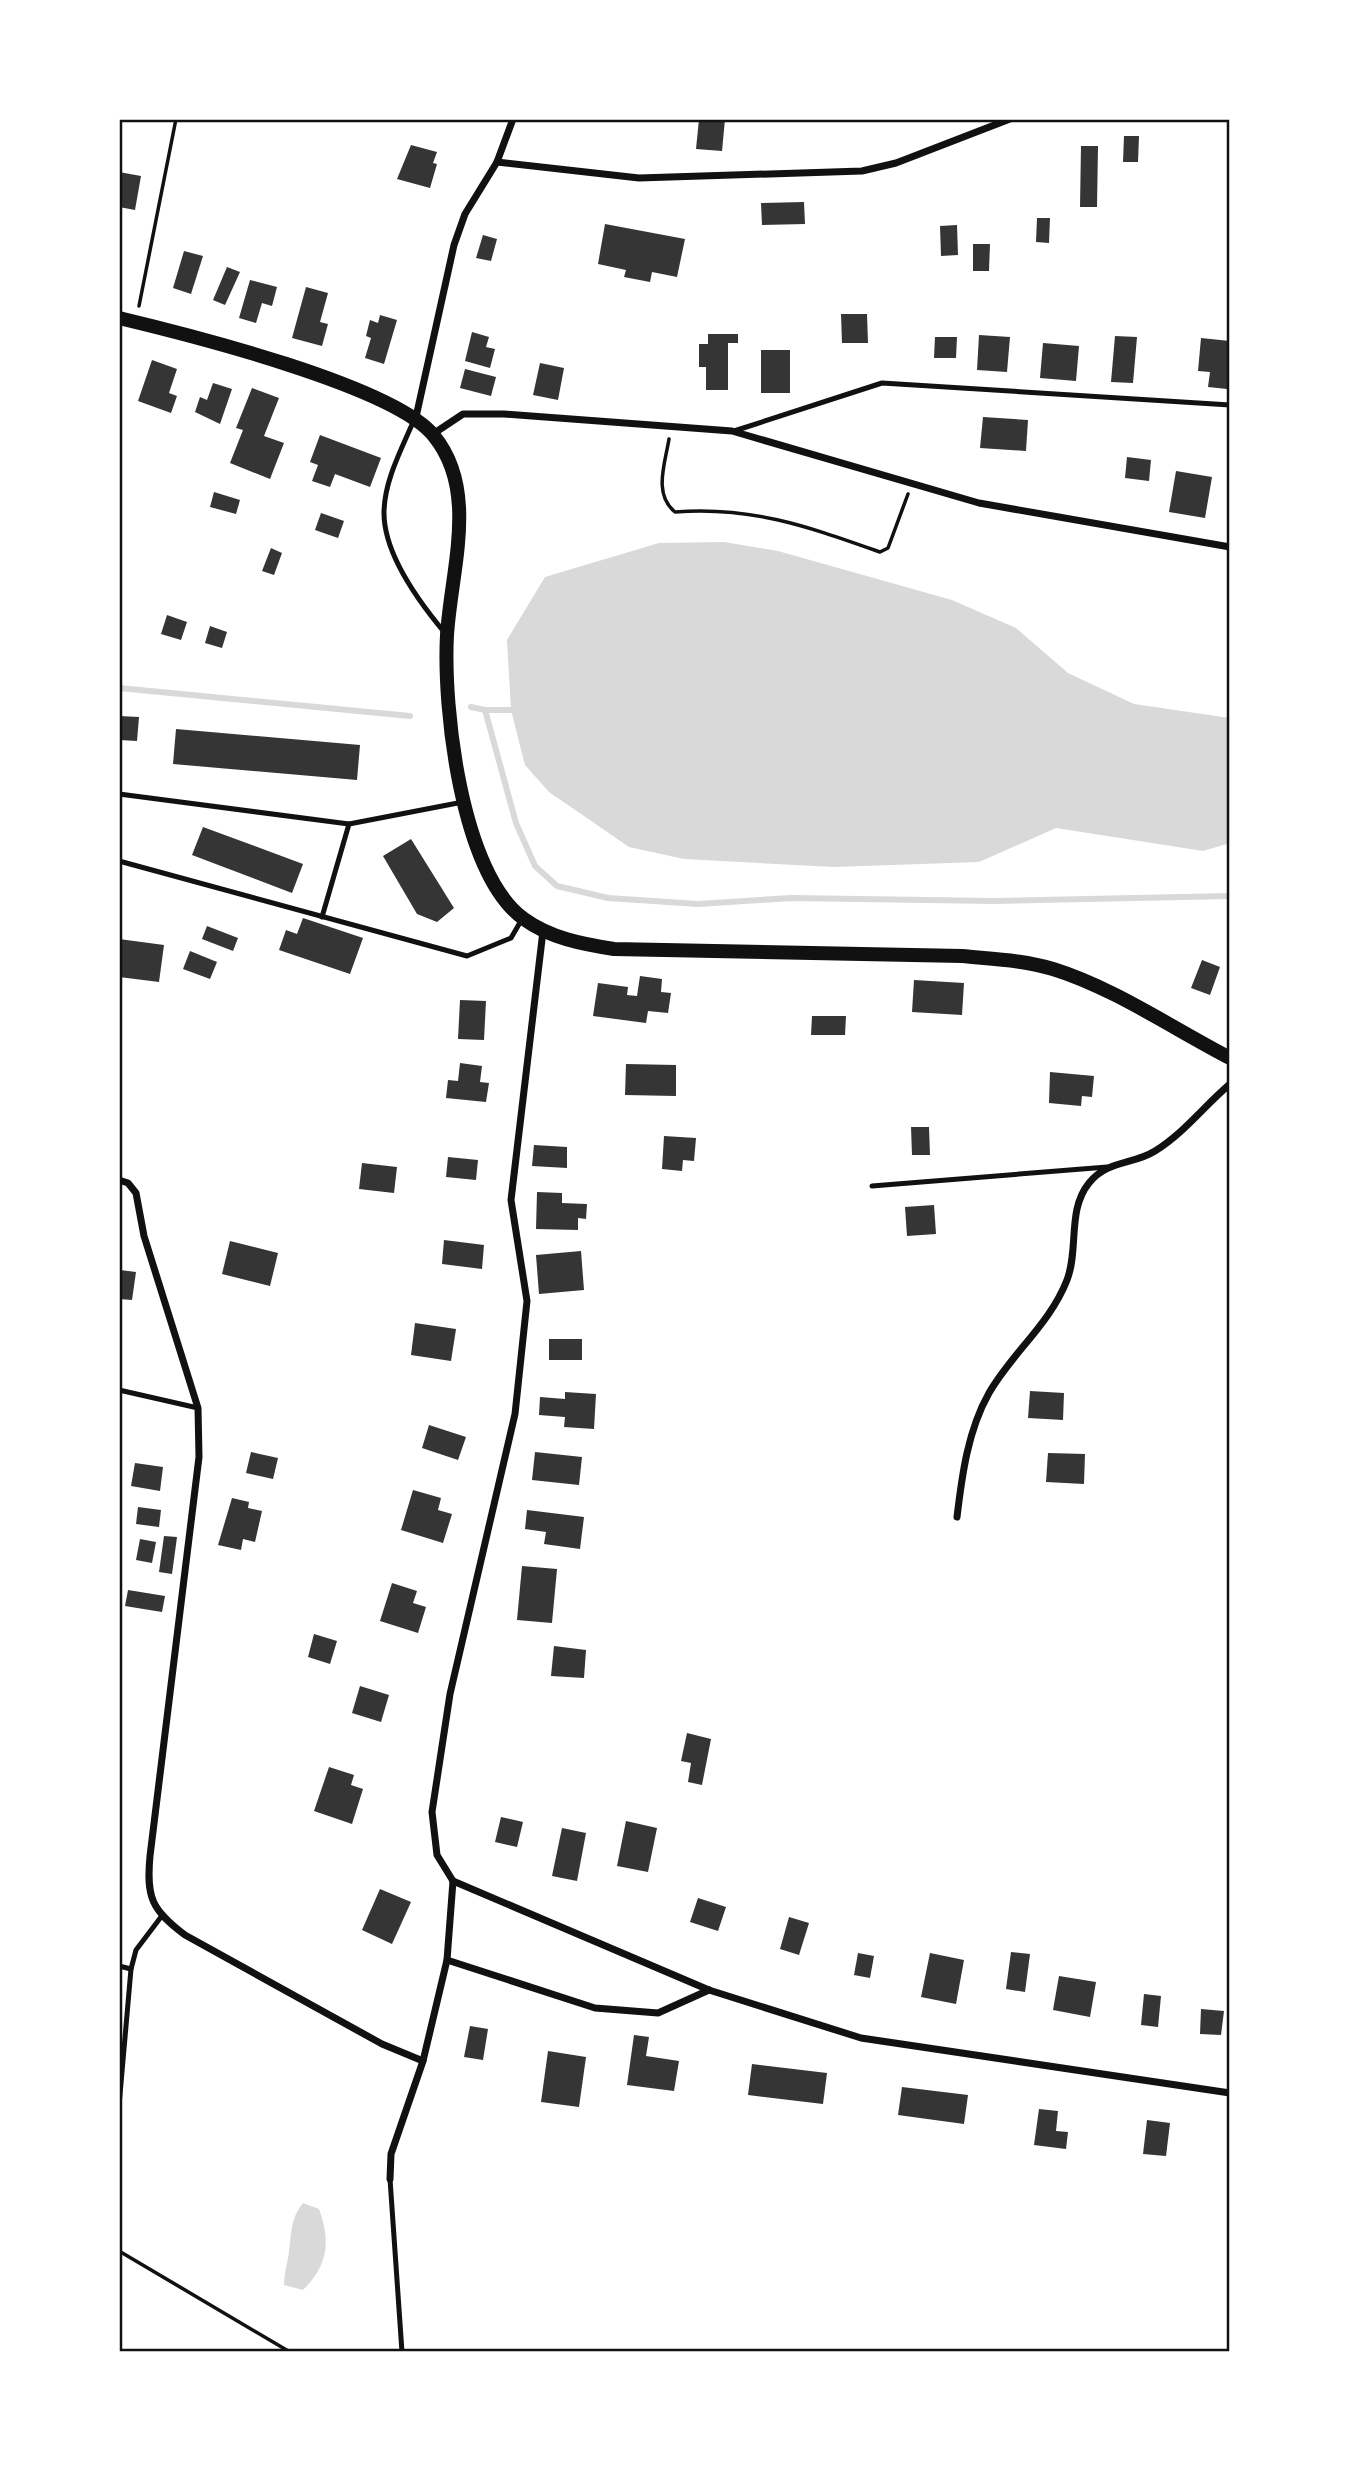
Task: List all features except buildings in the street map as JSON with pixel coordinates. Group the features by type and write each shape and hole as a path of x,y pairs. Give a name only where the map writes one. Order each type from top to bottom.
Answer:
{"main road":[{"path":"119,318 269,360 372,397 416,417 450,457 459,485 447,636 449,726 463,802 490,876 503,897 523,918 543,930 577,943 614,949 962,956 1018,961 1053,969 1098,988 1230,1058"}],"street":[{"path":"416,417 454,245 465,214 497,162 513,119"},
{"path":"497,162 639,178 862,171 896,163 1010,119"},
{"path":"433,434 463,414 504,414 732,431 979,503 1230,547"},
{"path":"543,930 511,1200 527,1301 515,1414 450,1694 432,1812 437,1855 453,1881 709,1990 861,2038 1230,2092"},
{"path":"957,1517 974,1428 989,1393 1054,1308 1069,1277 1078,1202 1089,1183 1107,1167 1153,1153 1184,1130 1204,1106 1230,1084"},
{"path":"119,1181 128,1183 136,1192 144,1236 198,1408 199,1457 148,1884 161,1917 197,1942 382,2044 423,2061"},
{"path":"390,2179 391,2154 423,2061 447,1960 453,1881"},
{"path":"447,1960 595,2008 657,2013 709,1990"}],"lane":[{"path":"732,431 881,383 1230,405"},
{"path":"416,417 393,469 384,511 386,532 403,572 447,636"},
{"path":"119,794 349,824 463,802"},
{"path":"322,917 349,824"},
{"path":"119,861 467,956 512,938 523,918"},
{"path":"872,1186 1107,1167"},
{"path":"119,1390 198,1408"},
{"path":"119,2106 131,1969 136,1950 161,1917"},
{"path":"119,1966 131,1969"},
{"path":"390,2179 402,2352"}],"path":[{"path":"136,322 176,119"},
{"path":"671,427 661,490 667,505 675,512 715,509 755,513 806,526 880,552 888,548 912,484"},
{"path":"119,2250 290,2352"}],"shaded area":[{"path":"724,542 778,551 952,600 1016,628 1068,673 1134,704 1230,718 1230,843 1203,851 1056,828 979,862 834,867 684,859 629,847 549,792 525,765 511,710 507,640 545,577 659,543"},
{"path":"303,2203 319,2209 326,2243 318,2271 303,2290 284,2285 292,2226"}],"waterway":[{"path":"119,688 410,716"},
{"path":"471,707 485,710 516,823 535,866 557,886 608,898 698,904 791,898 994,901 1230,896"},
{"path":"485,710 511,710"}]}
